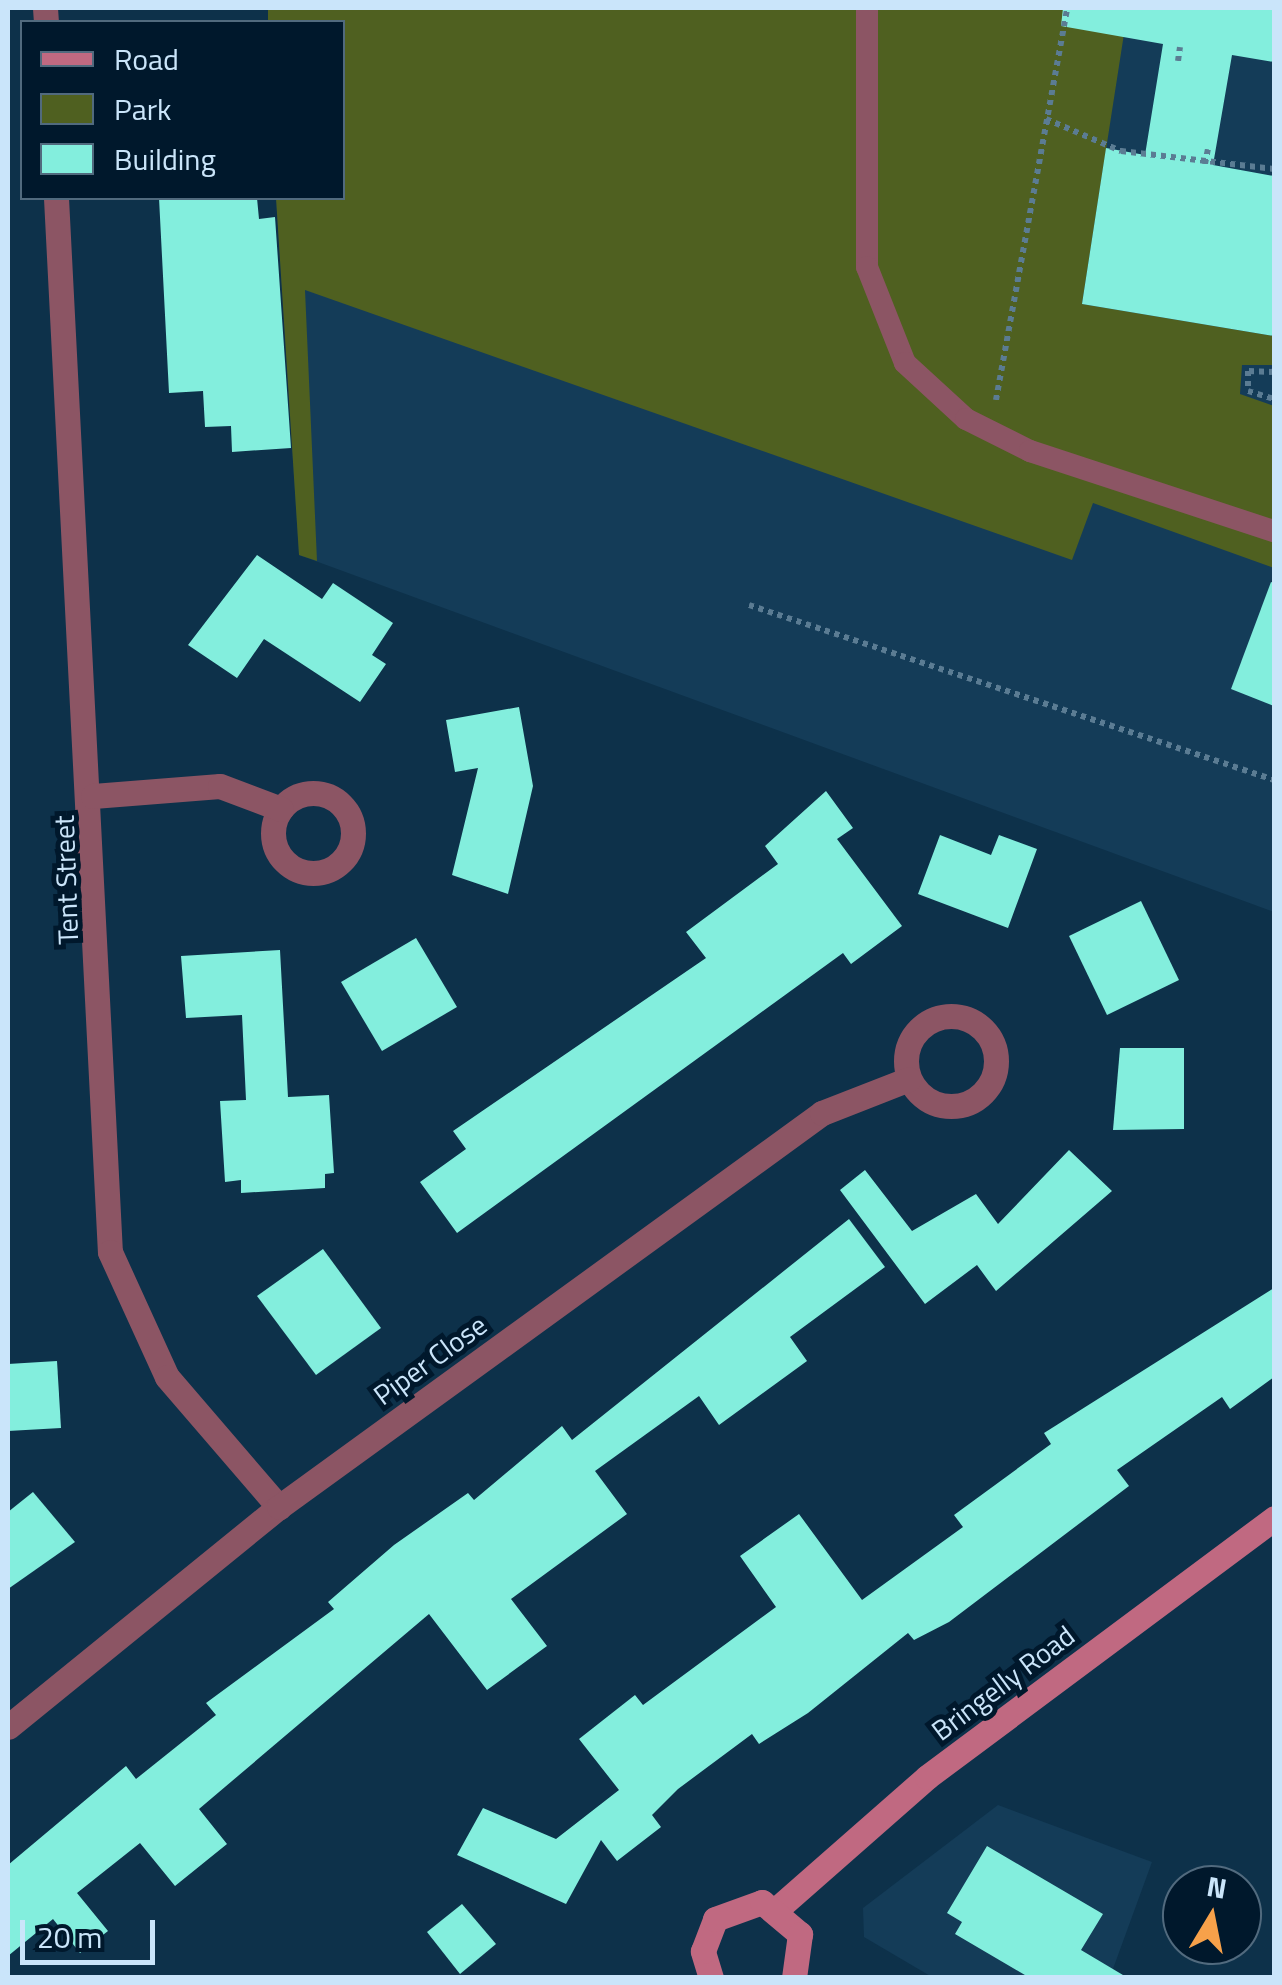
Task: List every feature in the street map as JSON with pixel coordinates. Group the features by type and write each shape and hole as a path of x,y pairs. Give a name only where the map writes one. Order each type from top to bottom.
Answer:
{"main road":[{"name":"Bringelly Road","path":"778,1908 927,1777 1274,1518"},
{"path":"701,1974 706,1934 728,1908 778,1908 800,1934 794,1978"}],"street":[{"name":"Tent Street","path":"56,200 92,796 110,1252 167,1377 278,1507"},
{"path":"92,796 220,786 281,810"},
{"name":"Piper Close","path":"8,1726 278,1507 822,1113 910,1080"}],"lane":[{"path":"867,8 866,267 878,314 932,394 988,430 1274,531"}],"path":[{"path":"988,430 1067,8"},
{"path":"1178,61 1180,47"},
{"path":"1046,118 1121,151 1274,169"},
{"path":"1206,161 1208,149"},
{"path":"1274,372 1248,371 1248,390 1274,399"},
{"path":"750,605 1274,780"}],"shaded area":[{"path":"268,8 1274,8 1274,912 299,555 276,200 345,200 345,20 268,20"},
{"path":"998,1805 1152,1862 1110,1977 932,1977 864,1937 863,1908"}],"green space":[{"path":"268,8 1128,8 1082,304 1274,336 1274,365 1242,365 1240,394 1274,406 1274,568 1093,503 1072,560 305,290 317,561 299,555 276,200 345,200 345,20 268,20"}],"building":[{"path":"1063,8 1274,8 1274,62 1232,55 1213,165 1274,176 1274,336 1082,304 1106,148 1145,155 1163,44 1061,26"},
{"path":"159,200 257,200 259,219 275,217 291,448 232,452 231,426 205,427 203,391 169,393"},
{"path":"257,555 322,599 333,583 393,623 372,655 386,664 360,702 264,639 237,678 188,645"},
{"path":"1271,582 1274,583 1274,706 1231,689"},
{"path":"519,707 533,786 508,894 452,875 478,768 455,772 446,720"},
{"path":"826,791 853,828 837,839 902,926 851,964 843,953 457,1233 420,1182 466,1149 453,1131 706,958 686,932 778,864 765,846"},
{"path":"940,835 991,855 999,835 1037,849 1008,928 918,894"},
{"path":"1141,901 1179,980 1107,1015 1069,936"},
{"path":"416,938 457,1007 382,1051 341,982"},
{"path":"280,950 288,1097 329,1095 334,1173 325,1174 325,1188 241,1193 241,1180 225,1182 220,1101 246,1100 242,1015 186,1018 181,956"},
{"path":"1120,1048 1184,1048 1184,1129 1113,1130"},
{"path":"1069,1150 1112,1191 996,1291 977,1265 925,1304 840,1190 865,1170 912,1231 976,1194 998,1224"},
{"path":"849,1219 885,1267 790,1337 807,1361 719,1425 699,1396 595,1471 627,1514 511,1599 547,1646 487,1690 429,1614 199,1809 227,1844 175,1886 140,1843 77,1893 108,1931 80,1953 53,1919 8,1956 8,1865 126,1766 136,1779 216,1715 206,1703 334,1609 328,1602 394,1545 468,1493 474,1500 562,1426 572,1440"},
{"path":"323,1249 381,1328 316,1375 257,1296"},
{"path":"1274,1288 1274,1377 1230,1409 1222,1397 1117,1470 1129,1486 949,1622 914,1640 908,1633 808,1713 759,1744 752,1734 678,1789 652,1815 661,1827 617,1861 601,1840 566,1904 457,1855 483,1808 556,1839 619,1790 579,1739 635,1695 643,1705 776,1607 740,1556 799,1514 862,1600 963,1527 954,1515 1051,1444 1044,1433"},
{"path":"57,1361 61,1428 8,1431 8,1364"},
{"path":"33,1492 75,1542 8,1589 8,1512"},
{"path":"987,1846 1103,1914 1081,1950 1128,1978 1030,1978 955,1934 962,1922 947,1913"},
{"path":"462,1904 496,1944 460,1974 427,1932"}]}
